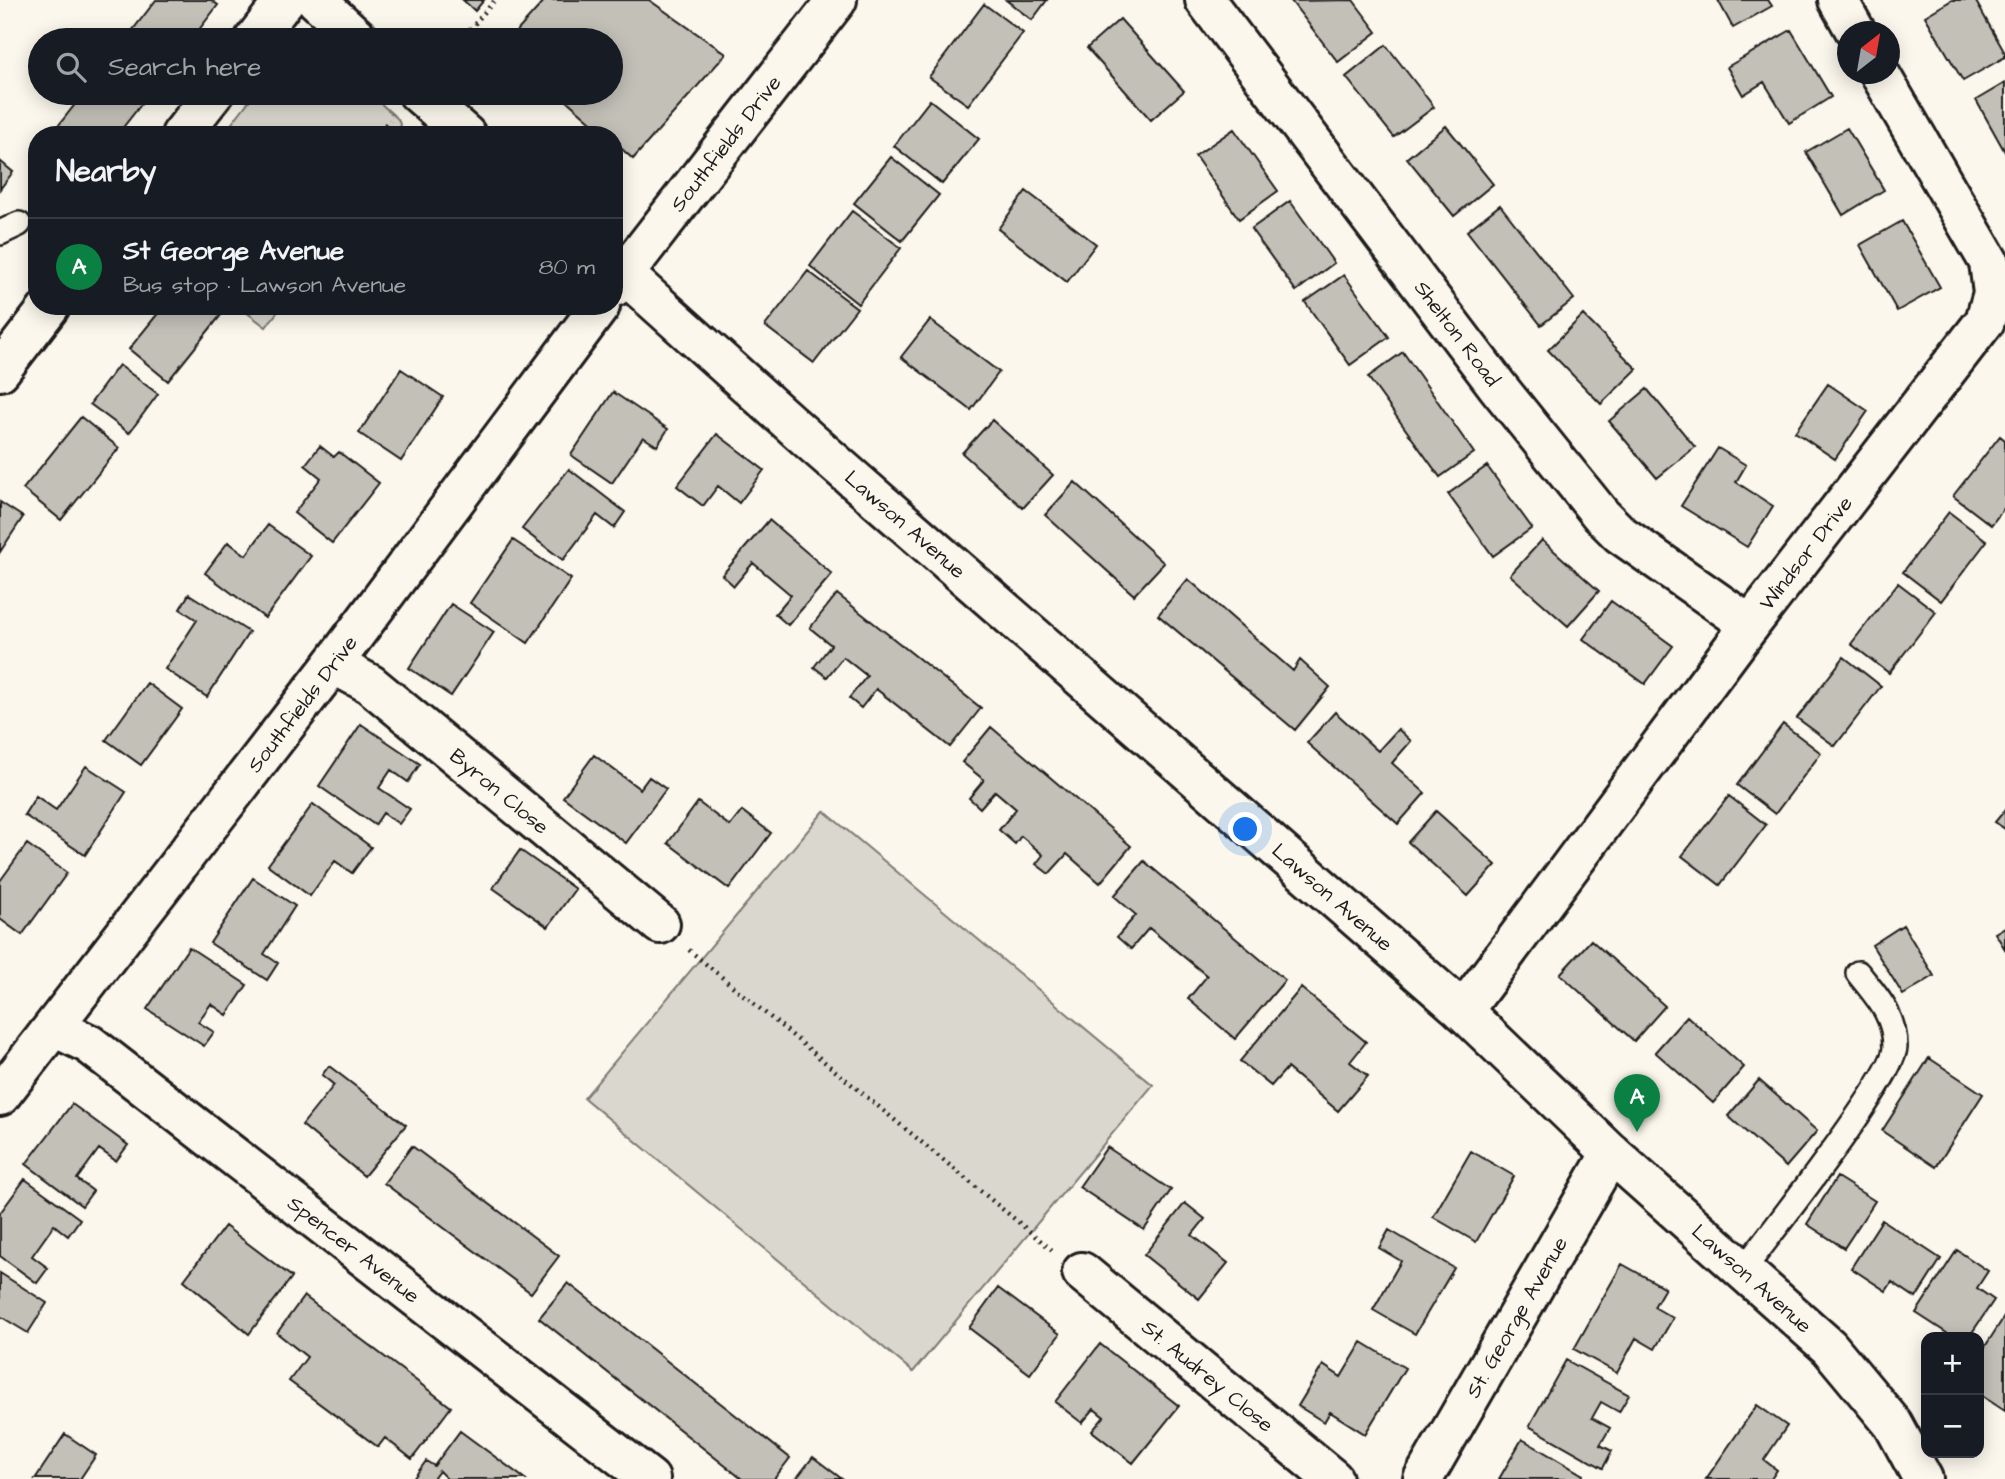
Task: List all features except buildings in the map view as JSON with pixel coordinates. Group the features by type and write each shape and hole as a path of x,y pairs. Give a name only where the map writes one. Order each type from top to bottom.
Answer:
{"street":[{"path":"263,28 285,0"},
{"path":"316,0 347,28"},
{"name":"Southfields Drive","path":"623,269 837,0"},
{"name":"Shelton Road","path":"1205,0 1498,387 1601,514 1620,534 1750,625"},
{"path":"1838,0 1850,21"},
{"name":"Windsor Drive","path":"1463,1011 1750,625 1985,321 1993,293 1989,262 1886,84"},
{"path":"188,126 205,105"},
{"path":"432,105 456,126"},
{"name":"Lawson Avenue","path":"623,279 1463,1011 1611,1153 1829,1347 1893,1424 1923,1479"},
{"path":"1,367 43,315"},
{"name":"Southfields Drive","path":"0,1096 333,664 593,315"},
{"name":"Byron Close","path":"333,664 370,684 660,925"},
{"name":"Spencer Avenue","path":"54,1027 89,1044 650,1479"},
{"name":"St. George Avenue","path":"1423,1479 1611,1153"},
{"name":"St. Audrey Close","path":"1082,1272 1333,1479"}],"lane":[{"path":"1743,1270 1877,1089 1896,1050 1890,1013 1858,973"}],"path":[{"path":"471,28 495,0"},
{"path":"660,925 1018,1224 1082,1272"}],"shaded area":[{"path":"246,105 382,105 398,119 401,126 230,126"},
{"path":"250,315 275,315 266,327"},
{"path":"824,811 1153,1085 913,1372 584,1098"}],"place":[{"name":"St George Avenue","path":"1637,1132"}]}
